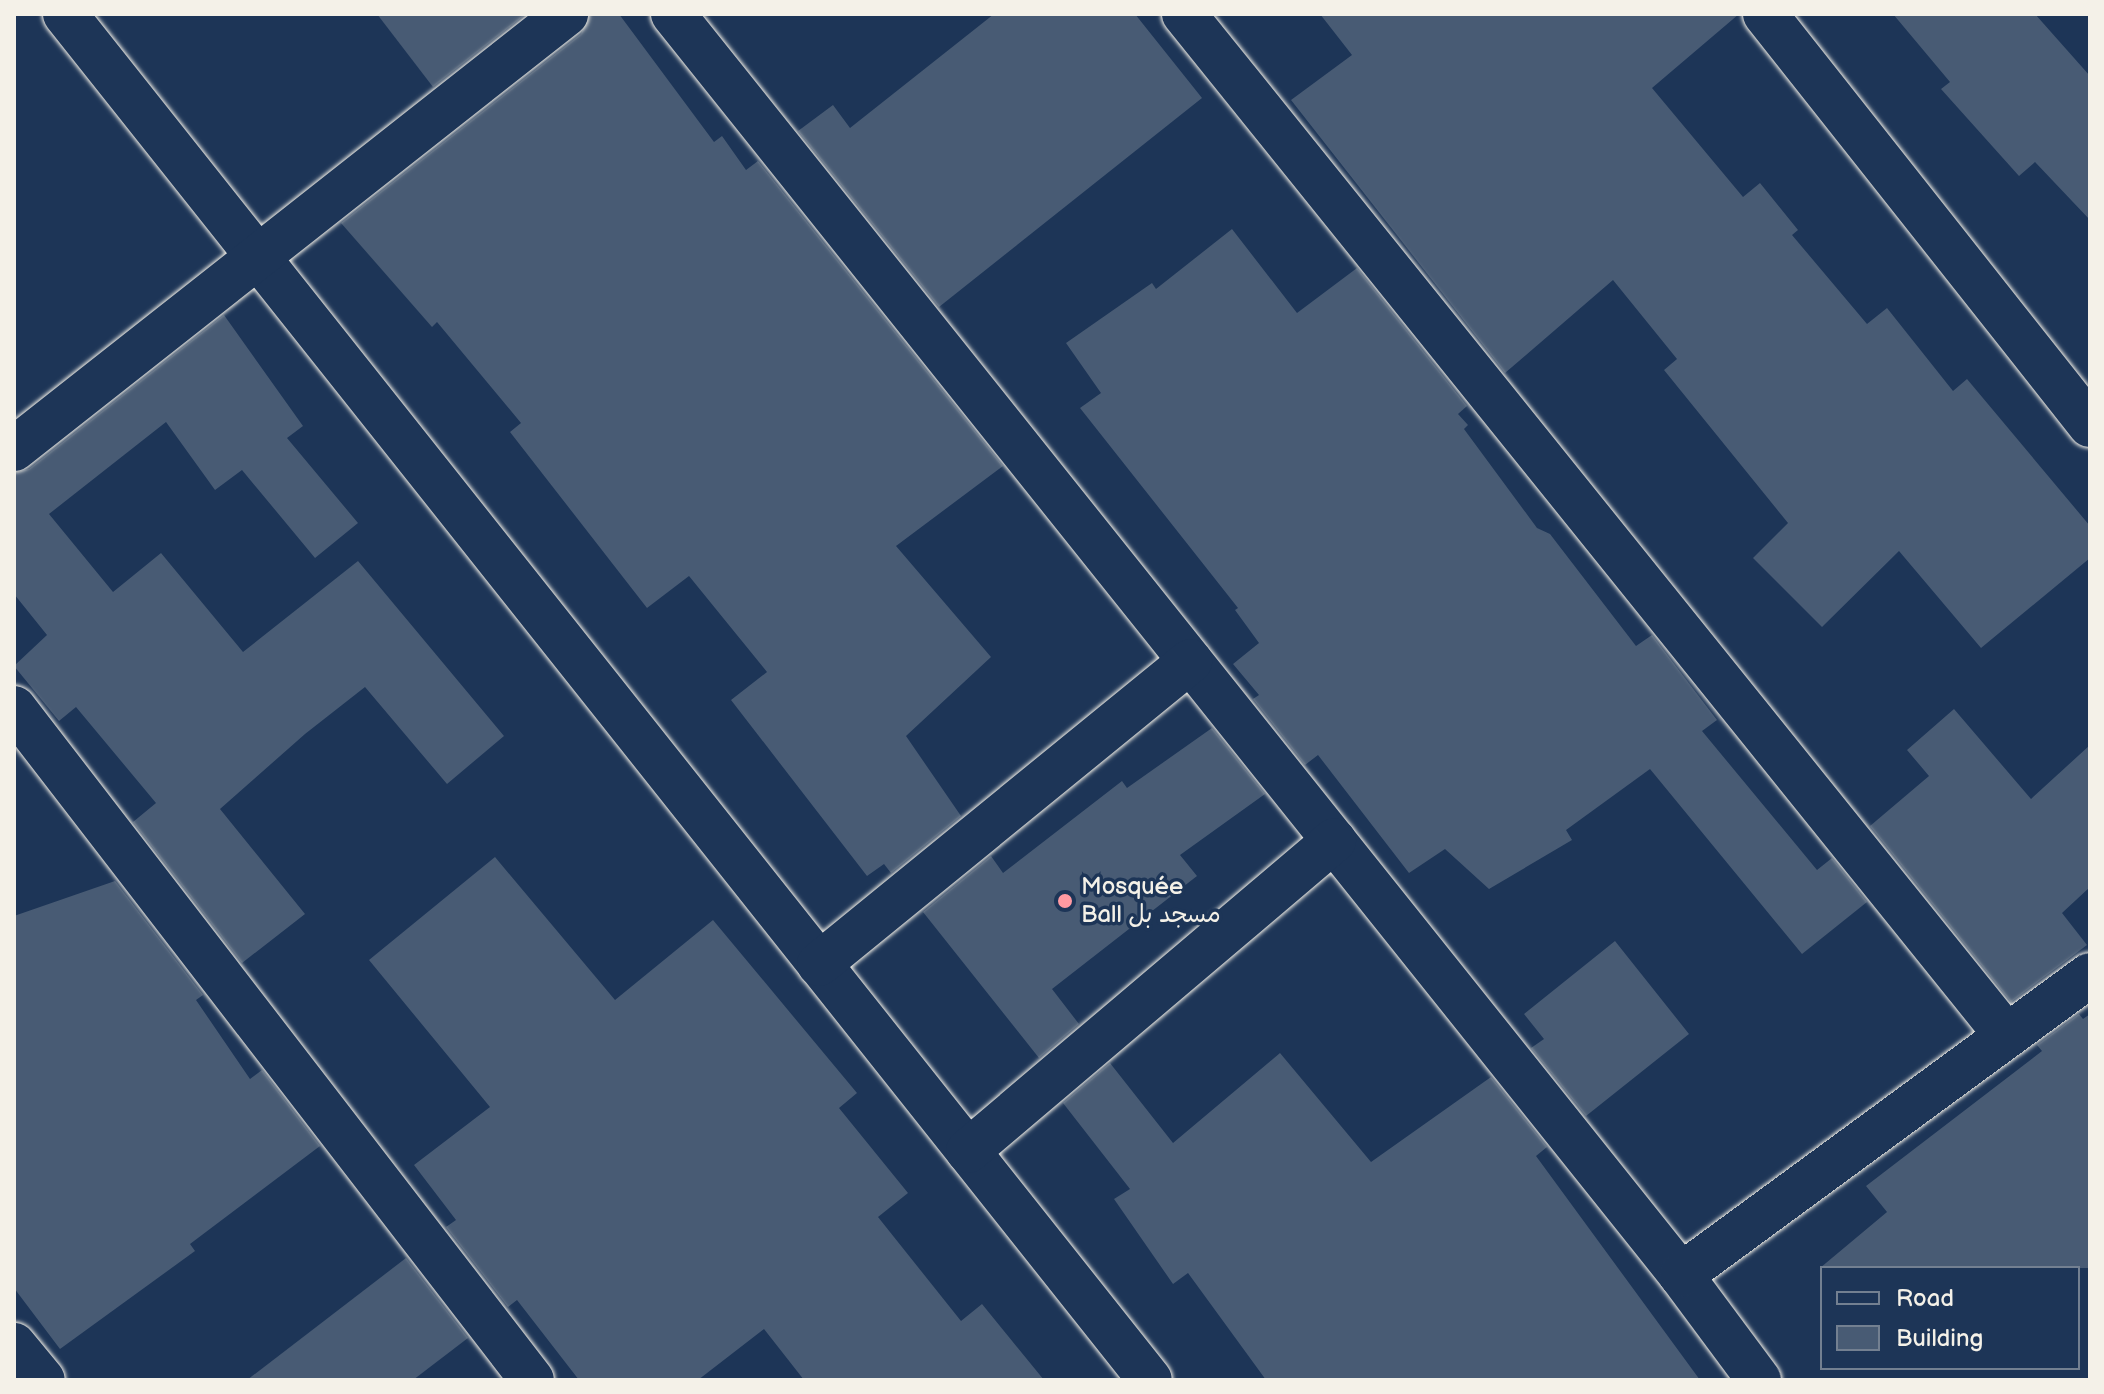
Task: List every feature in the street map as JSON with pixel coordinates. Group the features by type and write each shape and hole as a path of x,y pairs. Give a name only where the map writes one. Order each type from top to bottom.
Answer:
{"street":[{"path":"65,14 1150,1380"},
{"path":"14,449 566,14"},
{"path":"673,14 1681,1275 1759,1380"},
{"path":"1184,14 2007,1036"},
{"path":"1765,14 2090,425"},
{"path":"819,964 1190,661"},
{"path":"14,708 532,1380"},
{"path":"968,1151 1334,841"},
{"path":"1681,1275 2090,975"},
{"path":"14,1345 43,1380"}],"building":[{"path":"377,14 526,14 433,87"},
{"path":"590,14 619,14 714,142 722,136 746,170 758,161 1003,466 896,546 991,657 906,736 961,816 891,873 884,864 867,876 731,700 767,672 689,576 647,608 510,432 521,423 437,322 432,327 341,223 581,34"},
{"path":"994,14 1135,14 1202,98 939,307 798,131 833,105 850,128"},
{"path":"1320,14 1739,14 1652,88 1743,197 1760,183 1798,230 1792,235 1867,324 1887,308 1953,391 1967,379 2090,526 2090,558 1981,648 1899,551 1822,627 1753,558 1788,523 1664,370 1677,359 1613,280 1505,373 1291,100 1352,55"},
{"path":"1893,14 2035,14 2090,76 2090,220 2035,162 2019,176 1941,89 1950,82"},
{"path":"1232,229 1297,313 1357,268 1467,406 1458,414 1468,425 1464,429 1537,528 1550,534 1636,646 1652,635 1717,720 1702,731 1817,870 1832,858 1867,902 1802,954 1650,769 1566,830 1572,840 1489,889 1445,849 1409,873 1318,755 1305,765 1253,699 1259,695 1233,664 1259,643 1235,610 1238,608 1080,408 1101,393 1066,343 1152,283 1156,289"},
{"path":"224,315 303,426 287,438 358,523 315,558 242,470 215,490 166,422 49,514 113,592 161,553 243,652 358,561 504,736 447,784 365,687 305,734 220,809 305,914 242,963 133,822 156,803 76,707 59,721 14,666 47,635 14,594 14,473 29,469"},
{"path":"1954,709 2031,799 2090,745 2090,887 2062,913 2087,945 2011,1002 1870,826 1929,776 1907,750"},
{"name":"Mosquée Ball مسجد بل","path":"1212,728 1265,794 1180,855 1197,876 1052,989 1079,1024 1039,1058 923,912 991,856 1003,873 1122,781 1127,788"},
{"path":"495,857 615,1000 713,920 857,1093 839,1108 908,1193 878,1217 961,1321 982,1304 1044,1380 804,1380 764,1329 698,1380 579,1380 517,1300 508,1307 446,1227 456,1220 414,1165 490,1107 369,960"},
{"path":"115,881 203,995 196,1000 250,1079 262,1070 320,1146 190,1244 195,1251 60,1349 14,1288 14,916"},
{"path":"1615,941 1689,1034 1586,1116 1531,1048 1544,1039 1524,1014"},
{"path":"2079,1014 2083,1019 2090,1014 2090,1268 1822,1266 1887,1212 1866,1186 2042,1051 2037,1045"},
{"path":"1280,1053 1371,1162 1491,1077 1547,1147 1536,1156 1700,1380 1266,1380 1188,1273 1173,1284 1114,1199 1130,1189 1063,1103 1110,1063 1173,1143"},
{"path":"406,1258 468,1338 413,1380 247,1380"}],"place":[{"name":"Mosquée Ball مسجد بل","path":"1065,901"}]}
